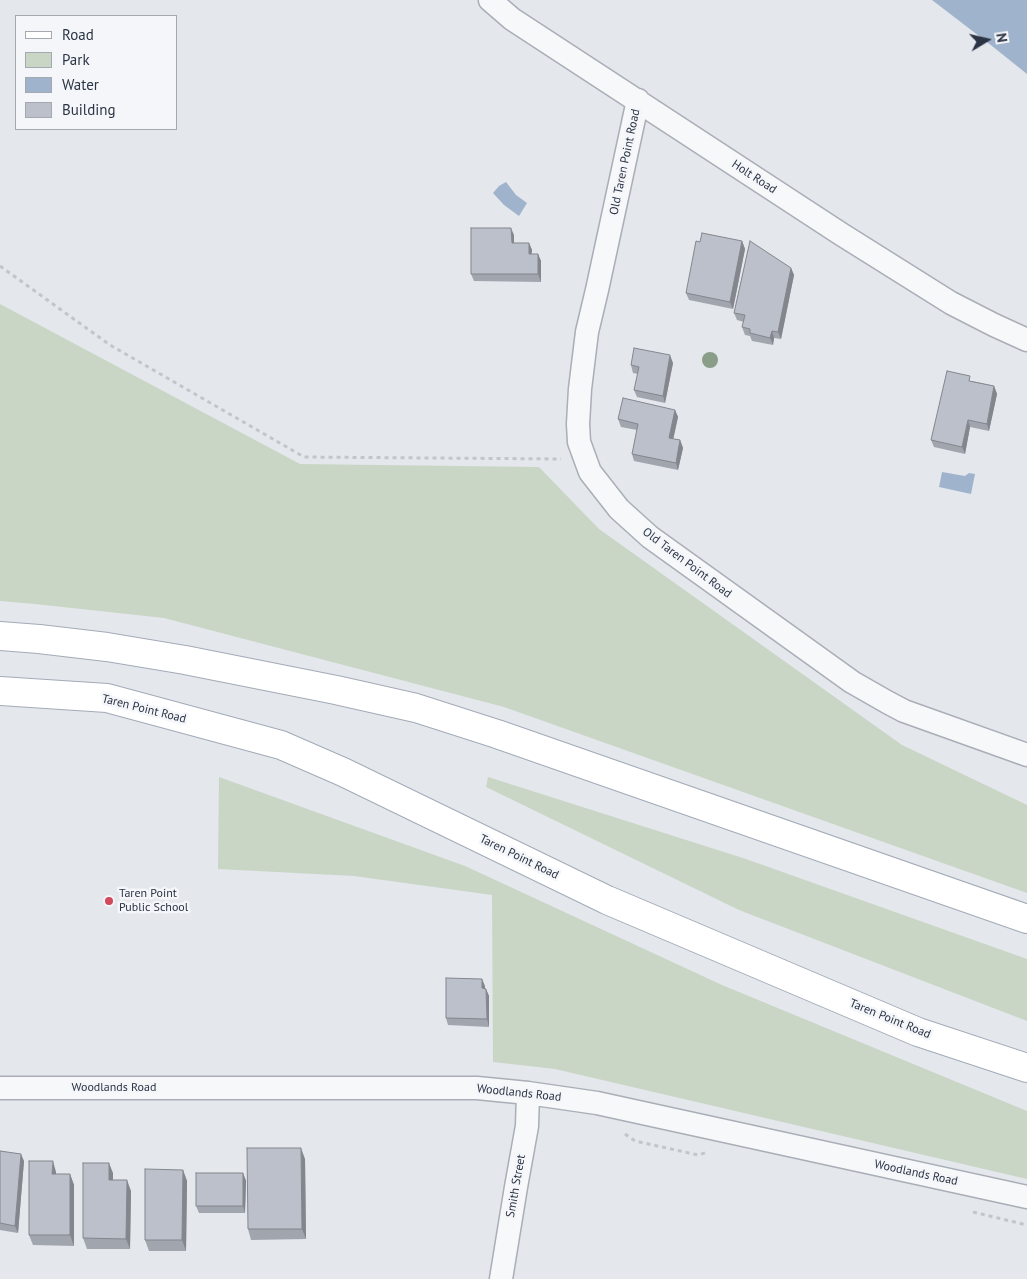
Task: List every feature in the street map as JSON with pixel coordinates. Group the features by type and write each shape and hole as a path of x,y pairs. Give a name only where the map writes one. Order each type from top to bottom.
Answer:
{"main road":[{"path":"0,636 107,647 336,690 416,708 506,737 1027,919"},
{"name":"Taren Point Road","path":"0,691 107,698 280,745 343,772 607,900 918,1032 1027,1068"}],"street":[{"name":"Holt Road","path":"490,0 512,19 951,303 1027,340"},
{"name":"Old Taren Point Road","path":"638,100 598,290 587,332 578,424 580,442 590,472 619,509 650,537 852,682 904,711 1027,755"},
{"name":"Woodlands Road","path":"0,1088 477,1088 528,1093 597,1103 1027,1197"},
{"name":"Smith Street","path":"500,1279 527,1126 528,1093"}],"path":[{"path":"0,266 110,345 304,457 560,458 585,461"}],"green space":[{"path":"0,304 300,464 539,467 599,529 902,745 1027,805 1027,893 504,707 164,618 0,601"},
{"path":"219,777 465,866 722,985 1027,1111 1027,1179 555,1069 493,1062 492,895 354,876 218,869"},
{"path":"488,777 746,859 1027,959 1027,1021 739,910 486,787"}],"water":[{"path":"932,0 1027,0 1027,74 992,46"},
{"path":"506,182 516,195 527,203 519,216 504,205 493,193"},
{"path":"942,472 965,476 969,473 975,474 971,494 939,487"}],"building":[{"path":"471,228 511,228 512,243 529,243 529,254 538,254 538,274 471,274"},
{"path":"702,233 742,241 730,302 686,293 696,241 700,242"},
{"path":"750,241 791,268 778,332 772,331 770,338 750,333 750,329 742,327 745,315 734,313"},
{"path":"634,348 670,355 663,396 634,390 639,367 631,365"},
{"path":"947,371 970,376 969,381 994,386 987,424 968,420 962,447 931,440"},
{"path":"623,398 675,410 669,438 680,440 676,463 632,454 638,424 618,419"},
{"path":"446,978 482,979 482,988 486,989 487,1019 446,1018"},
{"path":"247,1148 301,1148 302,1229 248,1229"},
{"path":"0,1151 21,1154 15,1226 0,1223"},
{"path":"29,1161 53,1161 52,1174 70,1174 70,1235 29,1235"},
{"path":"83,1163 109,1163 109,1180 127,1180 126,1239 83,1238"},
{"path":"145,1169 183,1170 182,1240 145,1240"},
{"path":"196,1173 243,1173 243,1206 196,1206"}],"place":[{"name":"Taren Point Public School","path":"109,901"}]}
